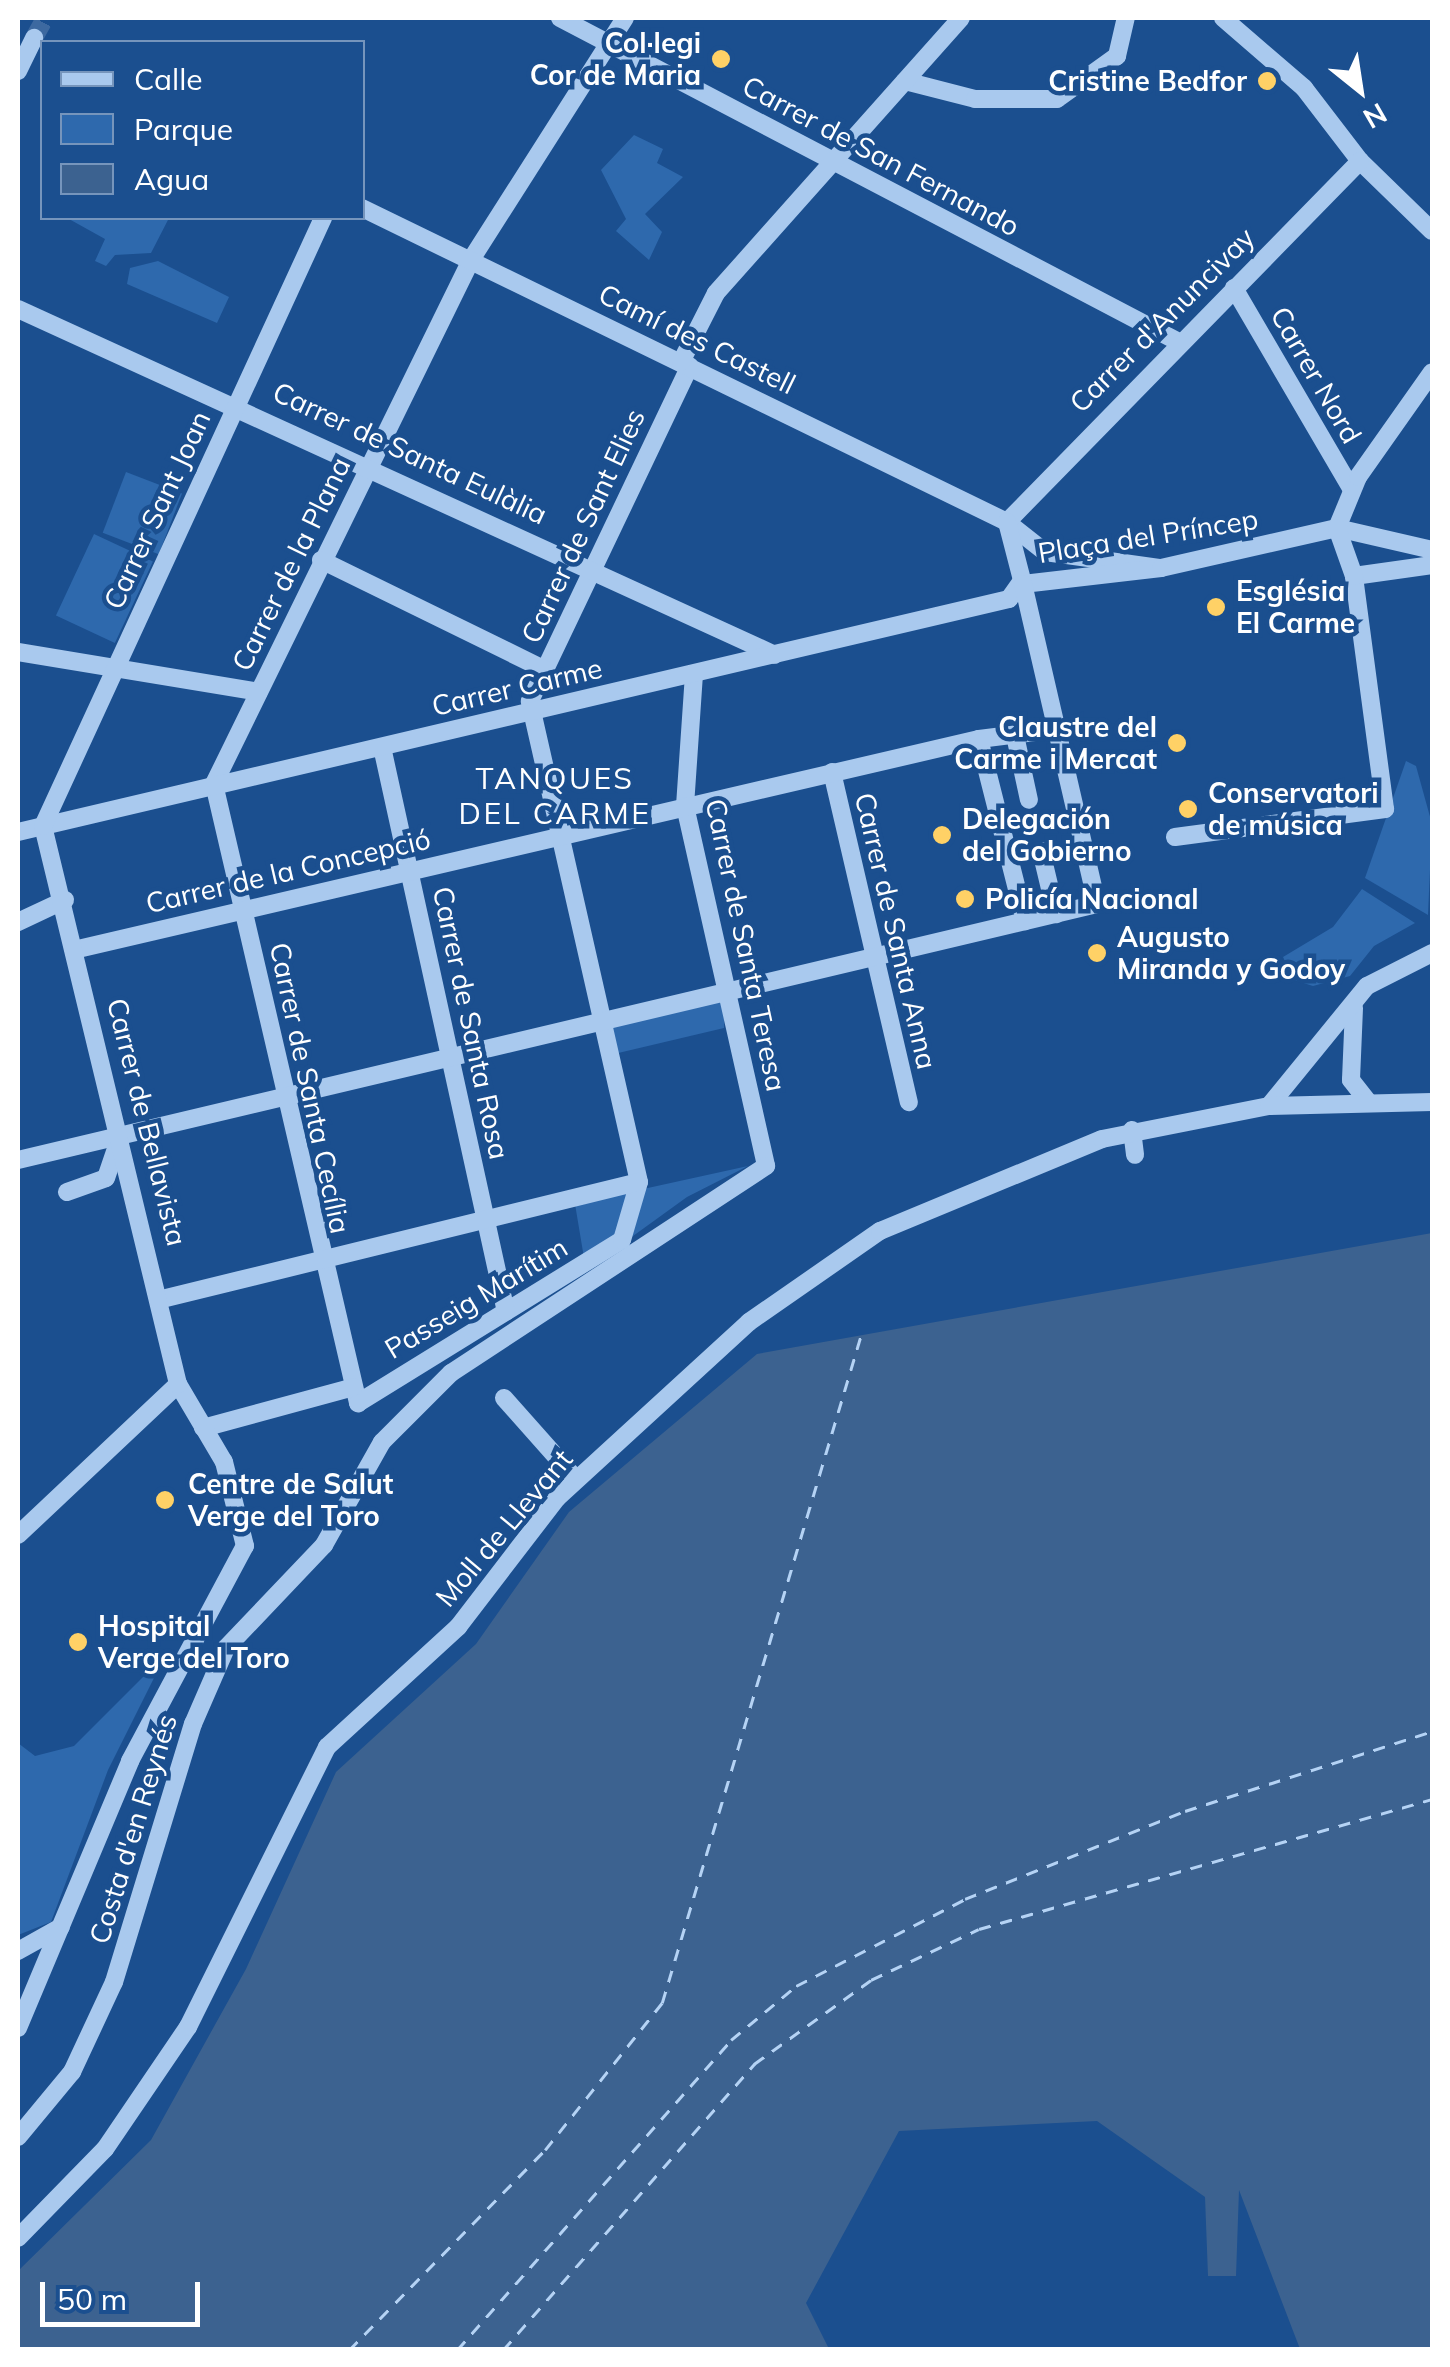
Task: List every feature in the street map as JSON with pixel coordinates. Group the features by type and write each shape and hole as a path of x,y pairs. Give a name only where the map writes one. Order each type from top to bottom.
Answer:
{"street":[{"name":"Carrer de San Fernando","path":"560,18 1179,342"},
{"name":"Carrer de la Plana","path":"214,784 471,260 624,18"},
{"name":"Carrer de Sant Elies","path":"531,711 716,293 960,18"},
{"path":"905,81 975,99 1057,98 1117,56 1126,18"},
{"path":"1222,18 1304,88 1360,161 1432,231"},
{"path":"18,71 31,45"},
{"name":"Carrer d'Anuncivay","path":"1007,522 1360,161"},
{"name":"Camí des Castell","path":"365,209 1007,522 1046,552"},
{"name":"Carrer Sant Joan","path":"43,826 321,220"},
{"name":"Carrer Nord","path":"1234,288 1352,490"},
{"name":"Carrer de Santa Eulàlia","path":"18,309 371,463 774,655"},
{"path":"1175,838 1385,808 1354,576 1337,528 1352,490 1432,372"},
{"name":"Plaça del Príncep","path":"1007,522 1022,583 1161,568 1337,528"},
{"path":"1337,528 1432,550"},
{"path":"18,1160 283,1093 1097,904 1022,583 1046,552 1161,568"},
{"path":"321,560 546,670"},
{"path":"1354,576 1432,565"},
{"name":"Carrer Carme","path":"18,832 1009,599 1022,583"},
{"path":"18,652 258,692"},
{"name":"Carrer de Santa Teresa","path":"694,674 685,806 724,989 772,1169"},
{"path":"162,1299 640,1182 531,711"},
{"name":"Carrer de la Concepció","path":"78,949 979,739 1016,740 1058,730"},
{"path":"979,739 1019,922"},
{"path":"1016,740 1029,800"},
{"name":"Carrer de Santa Rosa","path":"382,747 506,1312"},
{"name":"Carrer de Santa Anna","path":"832,772 909,1102"},
{"name":"Carrer de Santa Cecília","path":"214,784 320,1259 356,1395"},
{"name":"Carrer de Bellavista","path":"43,826 78,949 162,1299 178,1384 203,1428"},
{"path":"1041,852 1056,914"},
{"path":"18,922 65,900"},
{"path":"1269,1106 1379,974 1432,953"},
{"path":"1354,1008 1352,1080 1369,1102"},
{"name":"Moll de Llevant","path":"18,2238 105,2149 188,2028 327,1747 458,1627 576,1479 749,1322 846,1251 953,1194 1132,1130 1269,1106 1432,1102"},
{"path":"1132,1130 1135,1155"},
{"path":"67,1192 106,1178 122,1134"},
{"name":"Costa d'en Reynés","path":"18,2136 72,2072 114,1982 193,1724 226,1648 324,1545 382,1442 452,1372 772,1169"},
{"name":"Passeig Marítim","path":"203,1428 356,1395 506,1312 622,1240 640,1182"},
{"path":"18,1535 178,1384"},
{"path":"504,1398 576,1479"},
{"path":"18,2028 130,1761 245,1546 245,1520 224,1462 203,1428"},
{"path":"18,1952 61,1927"}],"green space":[{"path":"634,135 663,149 657,163 683,177 645,214 662,232 649,260 616,231 626,219 601,170"},
{"path":"71,220 168,220 151,253 115,255 106,266 95,261 105,239"},
{"path":"158,261 229,297 217,323 127,284 130,268"},
{"path":"126,472 182,494 159,554 103,533"},
{"path":"94,534 153,561 115,643 56,616"},
{"path":"1406,761 1416,766 1432,824 1428,915 1365,878"},
{"path":"1362,889 1415,923 1374,946 1350,976 1313,986 1294,980 1283,957 1333,927"},
{"path":"725,994 724,1028 614,1054 612,1027"},
{"path":"748,1166 687,1197 586,1270 575,1204"},
{"path":"166,1654 108,1770 51,1922 18,1935 18,1743 35,1756 74,1746"}],"water":[{"path":"1432,1233 1432,2349 1300,2349 1239,2190 1236,2276 1208,2276 1205,2197 1097,2121 899,2131 806,2303 829,2349 18,2349 18,2271 151,2140 246,1969 336,1772 476,1644 569,1512 757,1354"}],"ferry route":[{"path":"349,2350 545,2150 662,2003 861,1335"},
{"path":"457,2350 731,2040 796,1986 965,1899 1185,1811 1432,1731"},
{"path":"503,2350 754,2064 871,1980 979,1929 1432,1799"}],"tunnel":[{"path":"34,38 45,18"}],"place":[{"name":"Col·legi Cor de Maria","path":"721,59"},
{"name":"Cristine Bedfor","path":"1267,81"},
{"name":"Església El Carme","path":"1216,607"},
{"name":"Claustre del Carme i Mercat","path":"1177,743"},
{"name":"Conservatori de música","path":"1188,809"},
{"name":"Delegación del Gobierno","path":"942,835"},
{"name":"Policía Nacional","path":"965,899"},
{"name":"Augusto Miranda y Godoy","path":"1097,953"},
{"name":"Centre de Salut Verge del Toro","path":"165,1500"},
{"name":"Hospital Verge del Toro","path":"78,1642"}],"district":[{"name":"TANQUES DEL CARME","path":"555,795"}]}
